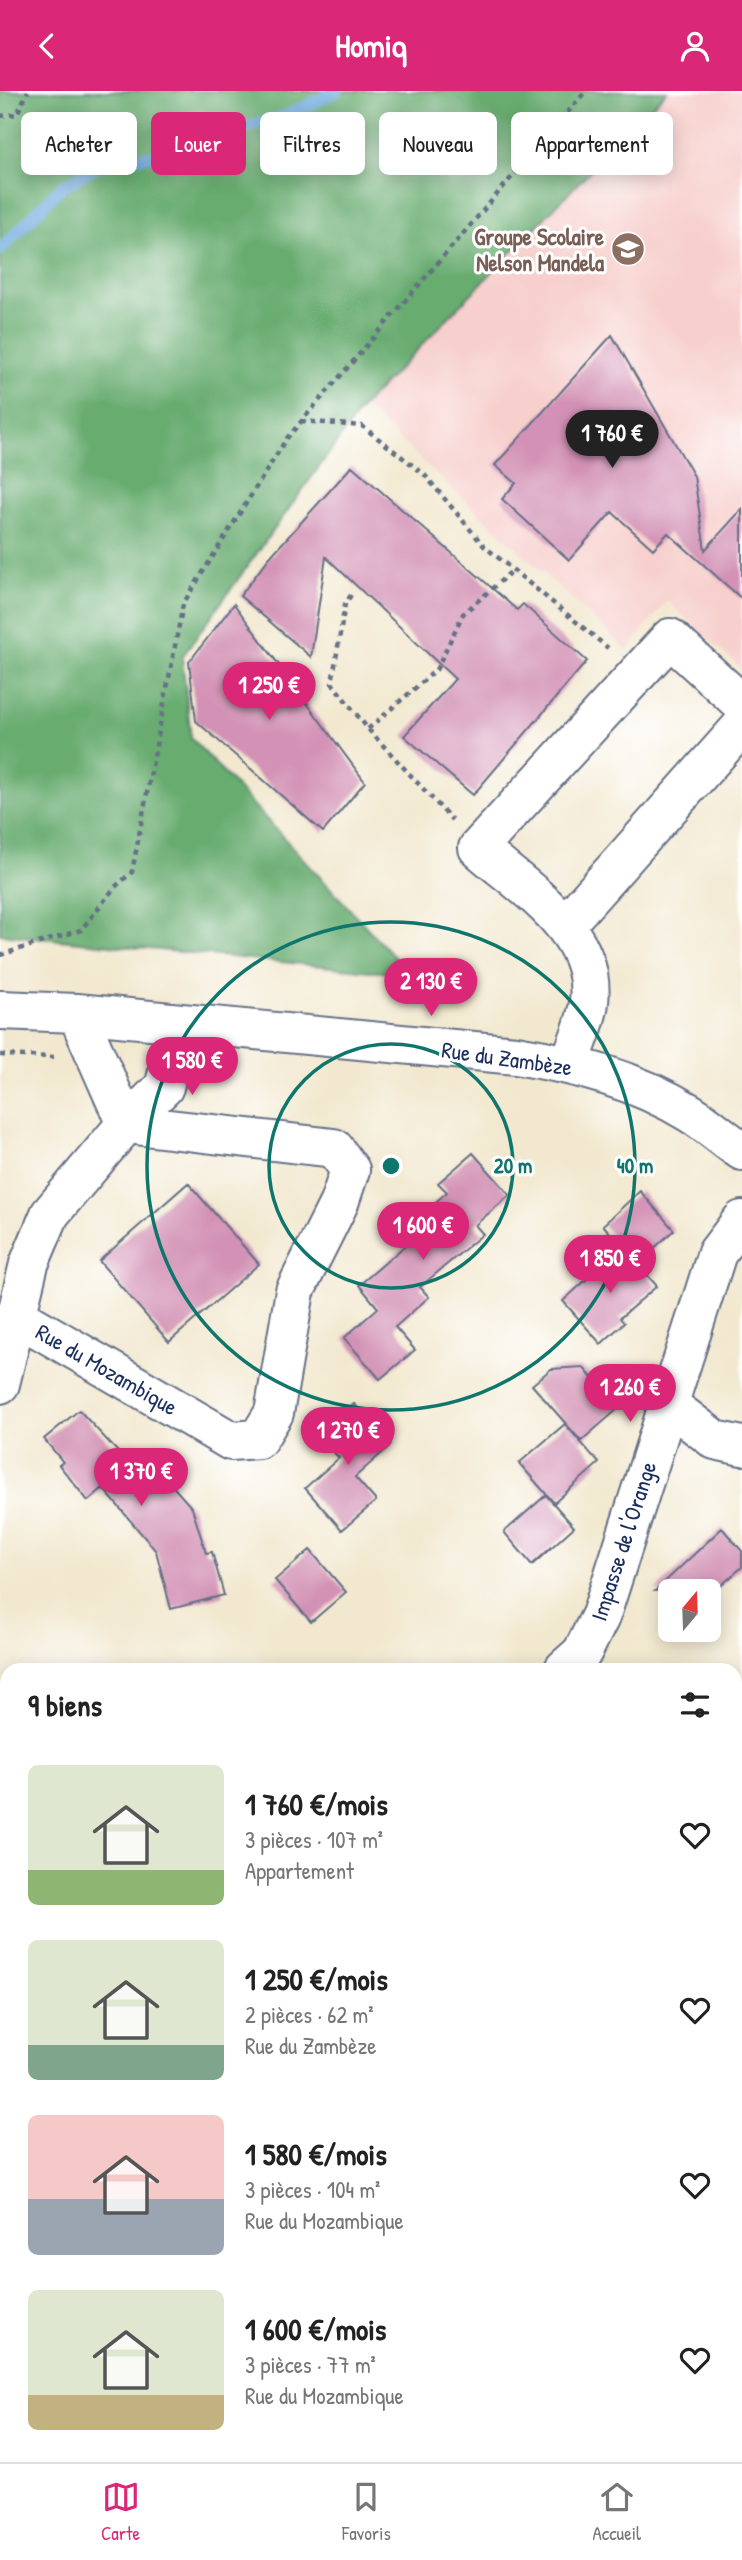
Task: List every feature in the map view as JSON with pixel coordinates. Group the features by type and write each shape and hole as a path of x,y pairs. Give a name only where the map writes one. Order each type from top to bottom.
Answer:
{"street":[{"path":"570,1063 589,1003 589,972 579,944 565,925 478,848 670,638 742,704"},
{"path":"565,925 742,726"},
{"name":"Rue du Zambèze","path":"0,1010 77,1013 516,1055 570,1063 657,1095 691,1114 742,1151"},
{"path":"77,1013 126,1124"},
{"name":"Rue du Mozambique","path":"0,1384 29,1264 50,1214 126,1124 164,1087 181,1025"},
{"name":"Rue du Mozambique","path":"15,1315 231,1441 258,1439 274,1413 295,1291 340,1203 350,1170 334,1148 126,1124"},
{"name":"Impasse de l'Orange","path":"571,1663 582,1653 601,1615 717,1253 742,1220"},
{"path":"668,1404 715,1440 742,1445"}],"path":[{"path":"0,116 17,114 28,91"},
{"path":"0,955 81,930 114,887 132,872 183,604 237,513 302,421 586,91"},
{"path":"302,421 362,426 424,474 484,546 639,673"},
{"path":"368,729 436,670 463,614 513,570"},
{"path":"351,595 345,604 332,683 368,729 478,848"},
{"path":"0,1055 65,1058"}],"shaded area":[{"name":"Groupe Scolaire Nelson Mandela","path":"667,91 742,91 742,670 667,601 627,650 363,406 586,175 673,175 673,112 647,112"}],"green space":[{"path":"0,91 667,91 647,112 511,112 511,175 586,175 363,406 182,657 191,738 411,975 0,934"}],"building":[{"path":"612,335 694,476 705,550 742,509 742,599 668,533 653,549 612,512 569,560 502,499 516,483 495,465"},
{"path":"352,466 517,610 523,604 587,661 473,795 404,736 455,679 326,557 311,657 240,596 269,558"},
{"path":"234,604 365,782 323,832 196,721 189,662"},
{"path":"473,1153 510,1195 475,1225 483,1234 420,1287 429,1297 395,1327 415,1350 380,1379 344,1338 378,1308 359,1285 406,1245 402,1241 418,1228 413,1222 447,1192 438,1183"},
{"path":"188,1183 259,1264 169,1342 99,1261"},
{"path":"640,1191 674,1230 637,1264 603,1225"},
{"path":"622,1247 657,1286 620,1318 624,1323 601,1344 563,1301"},
{"path":"583,1367 618,1409 581,1441 532,1385 551,1369"},
{"path":"354,1404 391,1445 355,1477 376,1501 342,1530 305,1488 339,1458 319,1436"},
{"path":"79,1410 130,1465 137,1458 148,1471 155,1466 192,1508 206,1553 212,1552 224,1595 171,1609 156,1551 103,1488 88,1501 59,1465 63,1462 44,1439"},
{"path":"565,1424 599,1463 554,1503 519,1463"},
{"path":"546,1495 574,1527 532,1565 504,1532"},
{"path":"722,1528 742,1551 742,1567 721,1586 721,1579 668,1579"},
{"path":"310,1550 346,1592 311,1622 275,1580"}],"waterway":[{"path":"0,250 60,188 106,161 186,152 210,138 288,115 337,91"}],"place":[{"name":"Groupe Scolaire Nelson Mandela","path":"628,249"}]}
